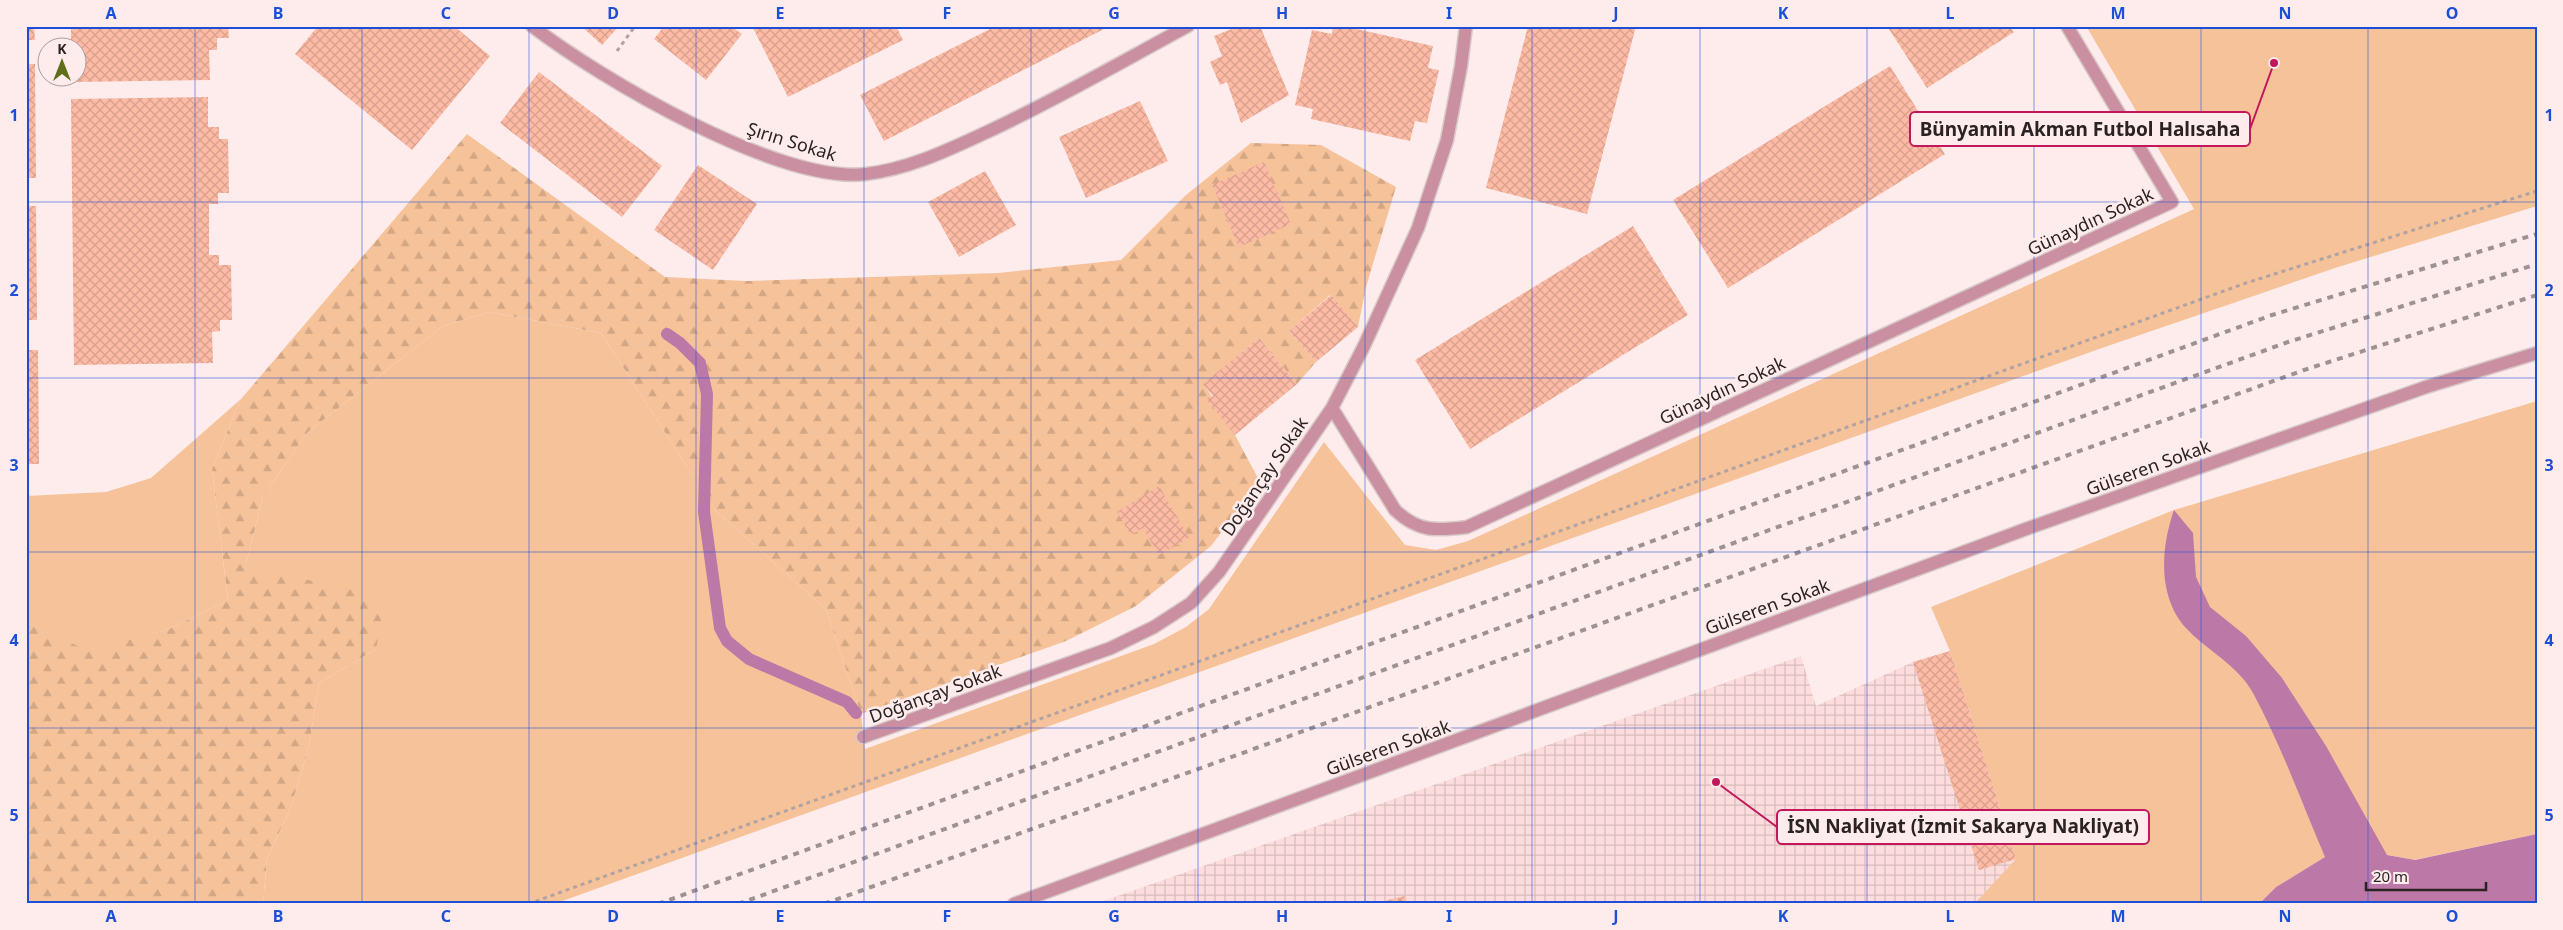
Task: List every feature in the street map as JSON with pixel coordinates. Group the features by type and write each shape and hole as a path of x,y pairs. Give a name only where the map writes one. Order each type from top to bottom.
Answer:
{"street":[{"name":"Şırın Sokak","path":"532,26 600,74 686,120 747,147 801,166 834,174 865,174 898,168 935,156 1028,113 1188,26"},
{"name":"Doğançay Sokak","path":"863,736 1111,648 1154,627 1191,603 1219,572 1332,408 1364,346 1418,228 1447,140 1462,66 1466,26"},
{"name":"Günaydın Sokak","path":"1332,408 1395,510 1408,522 1425,529 1467,527 2172,202 2067,26"},
{"name":"Gülseren Sokak","path":"1014,904 2026,529 2426,387 2537,353"}],"path":[{"path":"528,904 2246,283 2327,255 2537,191"}],"shaded area":[{"path":"2174,510 2193,533 2196,577 2210,607 2246,636 2282,678 2326,746 2387,855 2415,860 2537,834 2537,904 2259,904 2276,887 2325,857 2282,754 2247,683 2186,628 2170,601 2164,571 2164,555"},
{"path":"1950,651 2016,859 1974,904 1095,904 1801,656 1816,706 1913,662"}],"green space":[{"path":"2086,26 2537,26 2537,206 2338,267 2099,349 554,904 263,904 267,858 291,807 309,746 319,683 376,649 245,568 263,496 308,432 443,326 489,312 601,333 715,510 826,609 861,714 865,749 1154,644 1186,627 1209,609 1324,442 1405,545 1436,550 1468,541 2194,209"},
{"path":"467,134 665,277 746,281 998,273 1121,260 1186,195 1251,143 1321,145 1396,187 1366,287 1358,327 1330,295 1289,331 1316,362 1297,384 1259,338 1204,384 1235,435 1260,482 1211,546 1136,606 1066,641 861,714 826,609 715,510 601,333 489,312 443,326 308,432 263,496 245,568 356,589 382,617 376,649 319,683 309,746 291,807 267,858 263,904 26,904 26,623 89,651 169,629 228,600 212,469 241,399"},
{"path":"241,399 212,469 228,600 169,629 89,652 26,623 26,496 106,492 151,478"},
{"path":"2537,401 2537,834 2414,860 2388,855 2325,857 2276,887 2259,904 1974,904 2016,859 1950,651 1931,607 2174,510"}],"building":[{"path":"26,26 34,26 35,40 26,40"},
{"path":"71,26 228,26 229,38 217,38 217,50 209,50 210,80 88,82 88,38 71,38"},
{"path":"318,26 454,26 490,56 412,150 295,54"},
{"path":"581,26 619,26 602,45"},
{"path":"664,26 731,26 742,34 706,80 654,39"},
{"path":"752,26 896,26 903,40 788,97"},
{"path":"996,26 1110,26 884,141 860,95"},
{"path":"1239,26 1260,26 1289,95 1241,123 1227,82 1220,85 1210,62 1222,56 1214,36"},
{"path":"1333,26 1343,26 1433,46 1428,68 1439,70 1427,123 1415,121 1410,141 1311,119 1313,109 1295,105 1312,30 1332,34"},
{"path":"1528,26 1636,26 1587,214 1486,188"},
{"path":"1887,26 2010,26 2014,32 1927,88"},
{"path":"26,64 35,64 36,178 26,178"},
{"path":"1890,66 1945,154 1728,288 1673,200"},
{"path":"539,72 662,166 622,217 500,123"},
{"path":"208,97 208,127 219,127 219,139 228,139 229,193 218,193 218,204 209,204 209,255 219,255 219,265 231,265 232,320 220,320 220,331 212,332 213,363 74,365 71,99"},
{"path":"1140,101 1168,161 1086,198 1059,137"},
{"path":"1264,162 1291,224 1239,247 1212,185"},
{"path":"698,165 757,204 713,270 654,230"},
{"path":"985,171 1016,225 959,257 928,202"},
{"path":"26,206 36,206 37,320 26,320"},
{"path":"1633,226 1688,315 1470,449 1415,360"},
{"path":"1331,295 1358,327 1316,362 1289,331"},
{"path":"1259,338 1297,384 1235,435 1206,399 1213,396 1203,384"},
{"path":"26,350 38,350 39,464 26,464"},
{"path":"1159,486 1189,538 1159,555 1143,528 1131,535 1117,512"},
{"path":"1950,651 2016,859 1979,870 1913,662"},
{"path":"1405,896 1407,904 1376,904 1376,903"}],"waterway":[{"path":"667,334 680,343 700,363 707,394 704,512 720,628 727,641 749,659 847,702 856,713"}],"railway":[{"path":"658,904 2272,315 2537,234"},
{"path":"738,904 2288,342 2537,264"},
{"path":"824,904 2304,370 2537,295"}],"place":[{"name":"Bünyamin Akman Futbol Halısaha","path":"2274,63"},
{"name":"İSN Nakliyat (İzmit Sakarya Nakliyat)","path":"1716,782"}]}
